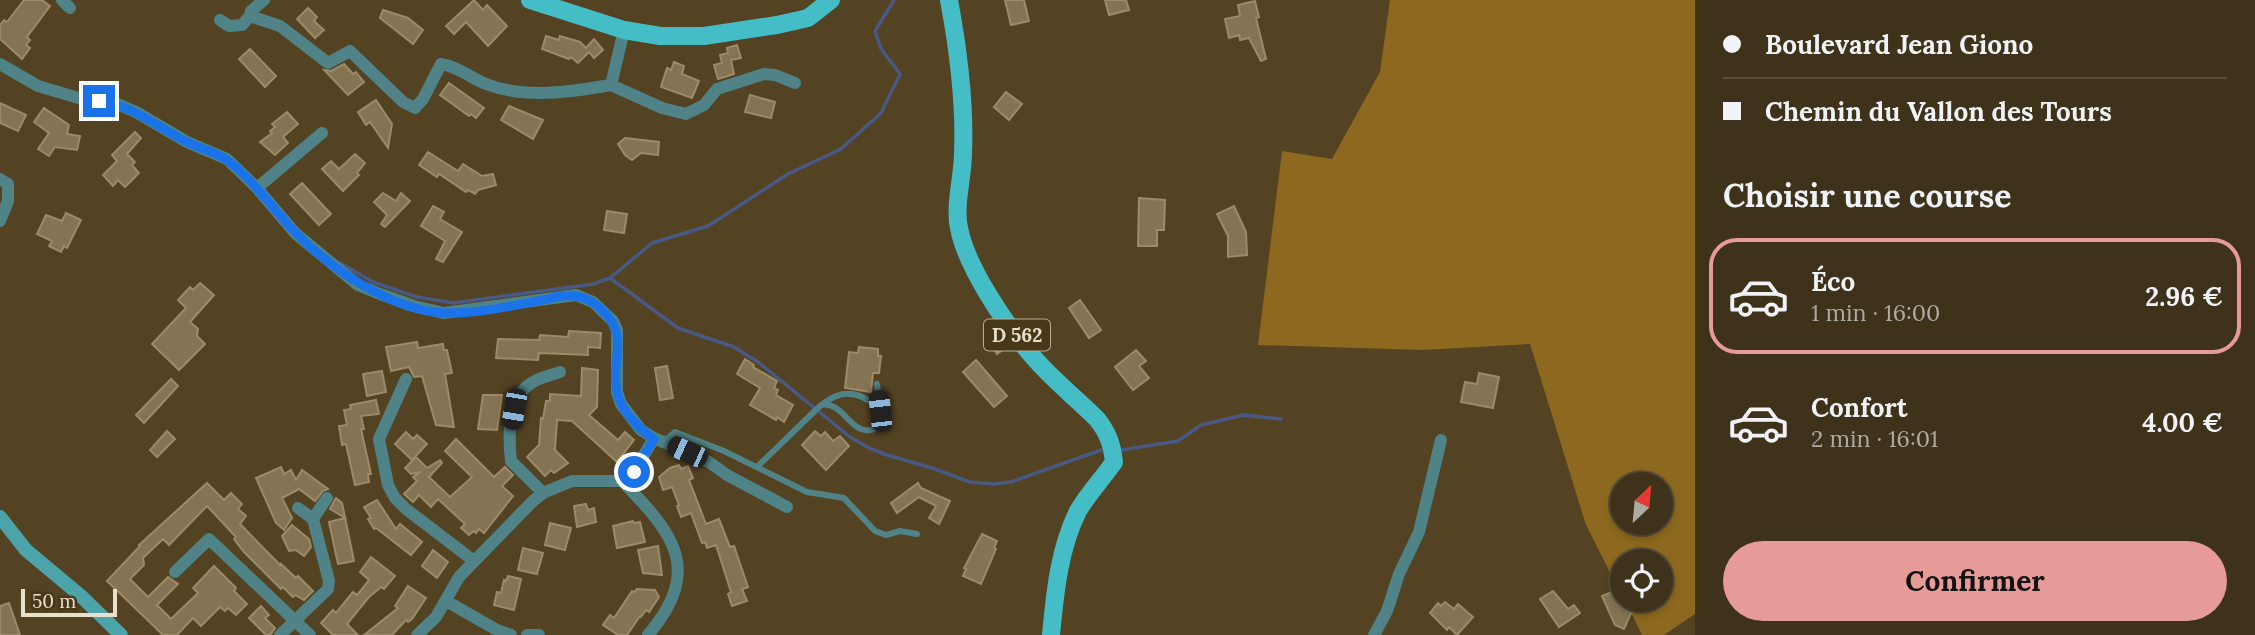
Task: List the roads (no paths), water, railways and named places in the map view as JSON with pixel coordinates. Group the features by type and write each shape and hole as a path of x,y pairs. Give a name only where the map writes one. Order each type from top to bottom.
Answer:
{"main road":[{"path":"530,0 624,30 660,36 704,36 777,25 808,18 831,0"},
{"name":"D 562","path":"949,0 955,34 961,113 963,153 958,225 964,246 977,274 1029,353 1097,419 1112,445 1114,462 1080,509 1066,538 1051,635"}],"street":[{"path":"220,20 229,26 242,25 251,11 264,0"},
{"path":"250,16 280,26 328,63 351,51 403,102 415,108 423,99 441,64 487,85 522,91 567,93 611,85 662,108 686,114 704,104 717,89 764,74 775,75 795,83"},
{"path":"611,85 624,30"},
{"path":"0,64 38,86 82,99 115,103 187,142 227,159 257,188 295,233 358,285 414,306 444,313 562,296 585,297 613,321 619,340 616,378 621,404 641,430 709,462 727,475 787,507"},
{"path":"257,188 323,133"},
{"path":"0,179 8,184 8,201 0,221"},
{"path":"543,493 510,460 510,428 518,395 533,382 560,372"},
{"path":"406,379 379,439 388,485 395,498 406,509 474,561"},
{"path":"417,635 436,617 459,578 474,561 543,493 572,481 622,481 634,472 658,440"},
{"path":"1375,635 1419,532 1441,440"},
{"path":"622,481 660,521 674,549 677,581 662,618 648,635"},
{"path":"313,519 327,498"},
{"path":"280,635 328,589 329,581 313,519 298,508"},
{"path":"0,517 26,550"},
{"path":"0,532 81,596 121,635"},
{"path":"174,572 209,539 310,635"},
{"path":"446,601 511,635"},
{"path":"527,635 539,635"}],"lane":[{"path":"821,405 831,404 856,428 864,431 876,428 881,416 877,384"},
{"path":"757,467 821,405 837,394 858,394 880,411"},
{"path":"658,440 675,432 683,433 807,492 844,499 875,531 886,535 900,531 917,534"}],"waterway":[{"path":"340,263 373,282 417,297 453,303 594,284 610,278 652,243 708,226 788,174 841,149 881,113 900,74 881,49 875,31 894,0"},
{"path":"610,278 678,328 734,347 758,362 850,437 887,455 970,482 994,484 1011,482 1101,450"},
{"path":"1121,450 1178,441 1201,425 1244,415 1281,419"}]}
